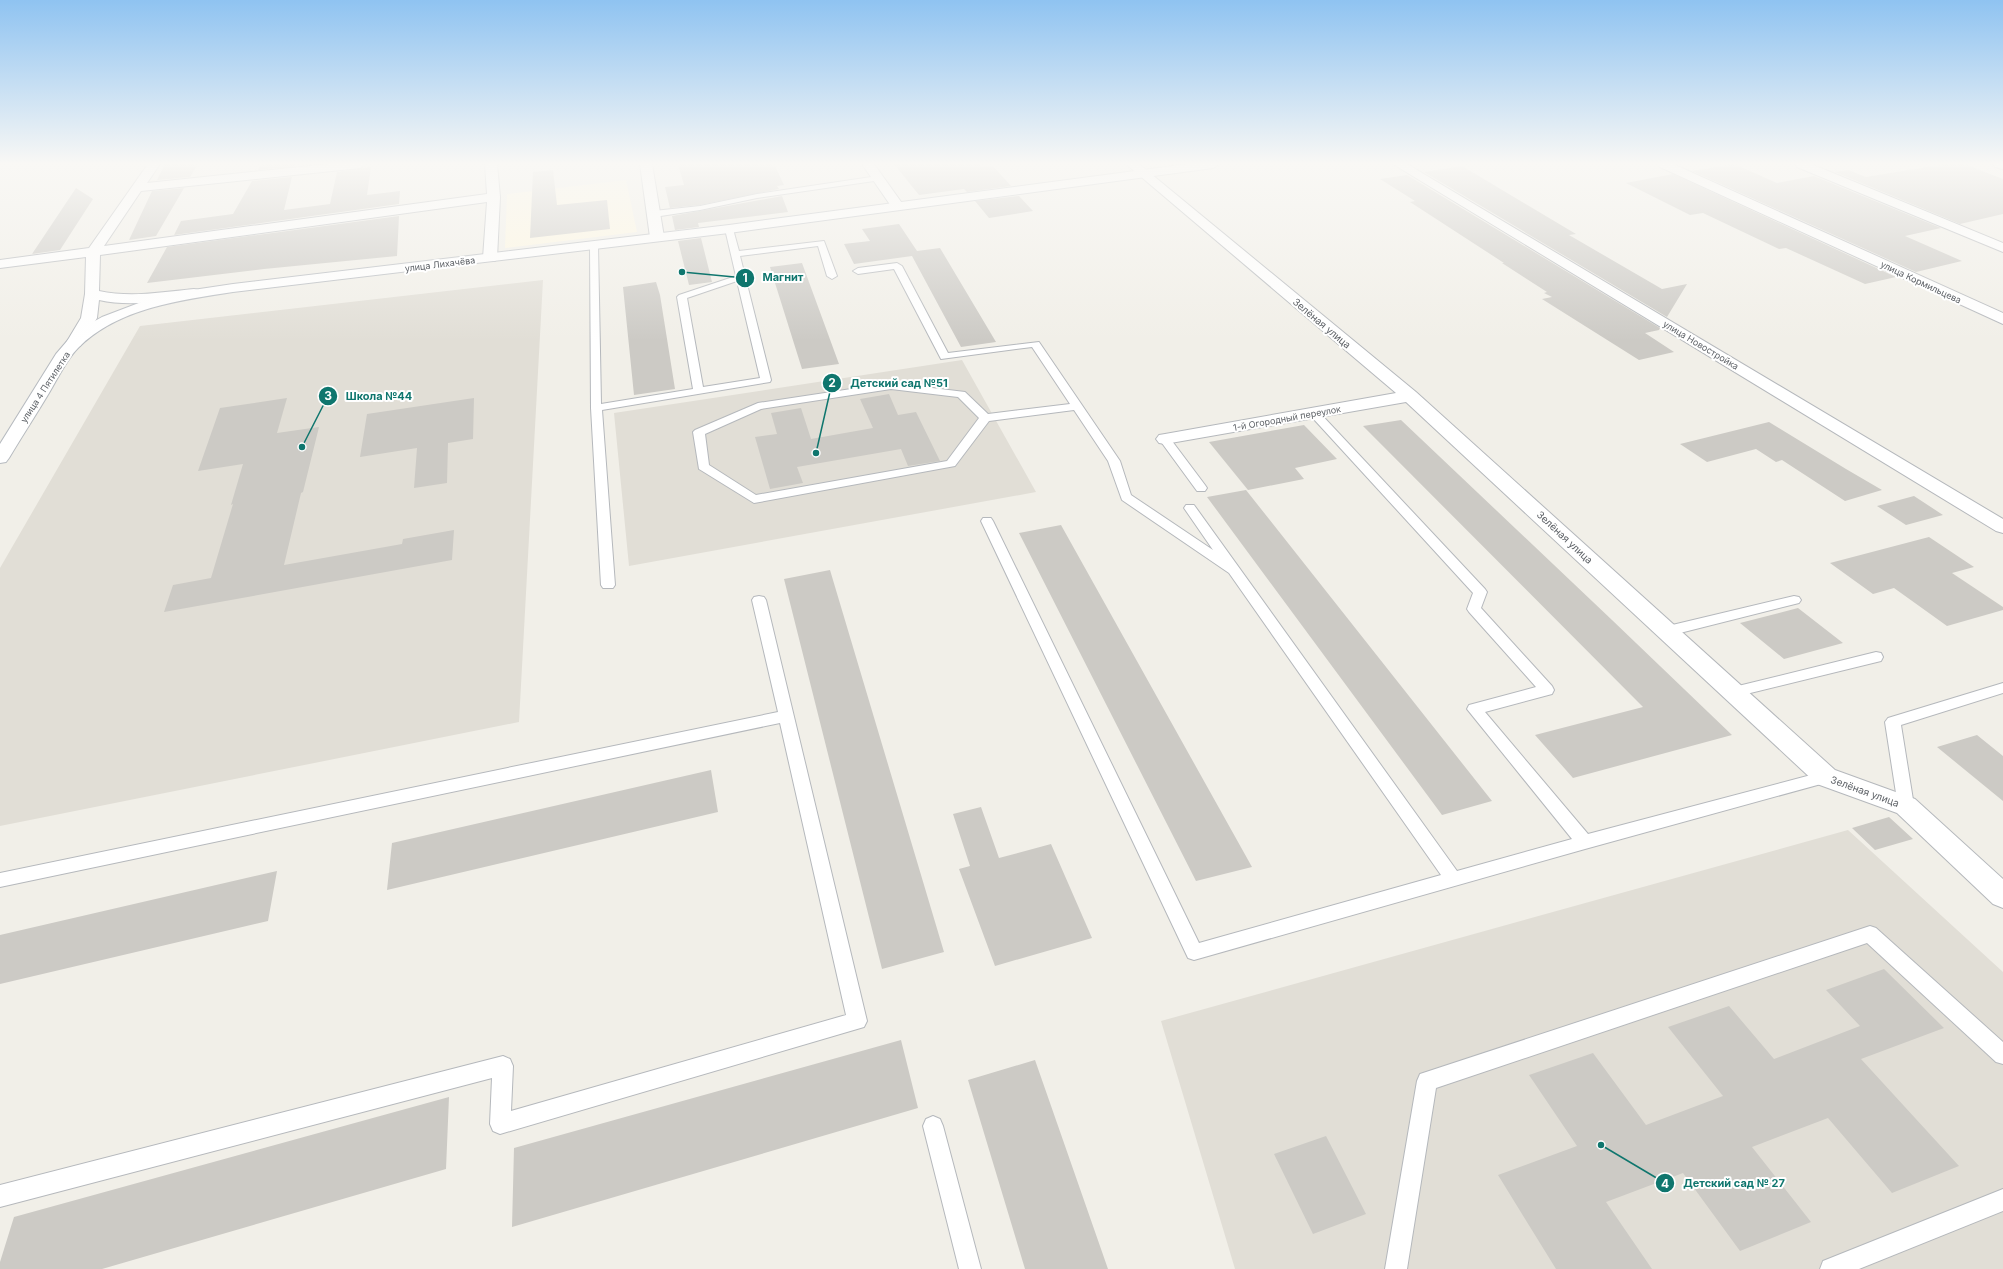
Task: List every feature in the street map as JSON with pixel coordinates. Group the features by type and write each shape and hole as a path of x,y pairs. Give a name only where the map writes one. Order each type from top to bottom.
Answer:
{"street":[{"path":"74,343 89,318 92,294 93,252 113,223"},
{"path":"0,264 303,223"},
{"path":"490,258 492,223"},
{"path":"655,223 657,237"},
{"name":"улица Лихачёва","path":"122,314 144,306 194,293 766,223"},
{"name":"Зелёная улица","path":"1204,223 1410,396 1826,777 1906,806 2003,896"},
{"name":"улица Новостройка","path":"1498,223 2003,527"},
{"name":"улица Кормильцева","path":"1794,223 2003,319"},
{"path":"1943,223 2003,248"},
{"path":"92,294 125,300 194,293"},
{"name":"улица 4 Пятилетка","path":"0,458 58,364 74,343 90,331 122,314"},
{"name":"1-й Огородный переулок","path":"1165,439 1410,396"}],"lane":[{"path":"596,408 766,380 729,228"},
{"path":"735,254 821,243 832,276"},
{"path":"594,245 596,408 608,585"},
{"path":"858,271 897,266 945,357 1035,344 1114,461 1126,496 1234,570"},
{"path":"698,390 682,297 741,277"},
{"path":"985,418 961,394 891,386 758,406 699,432 703,467 754,499 951,464 985,418 1076,406"},
{"path":"1314,413 1480,592 1474,609 1547,690 1474,709 1585,842"},
{"path":"1165,439 1201,488"},
{"path":"1190,508 1453,879"},
{"path":"987,521 1194,952 1585,842 1826,777"},
{"path":"0,1196 503,1066 500,1124 857,1021 760,600"},
{"path":"1668,631 1794,600"},
{"path":"1734,692 1876,657"},
{"path":"1906,806 1893,722 2003,688"},
{"path":"0,880 786,716"},
{"path":"1396,1269 1427,1081 1870,934 2003,1055"},
{"path":"933,1126 970,1269"},
{"path":"1831,1269 2003,1200"}],"shaded area":[{"path":"506,223 635,223 637,232 505,248"},
{"path":"543,280 519,722 0,826 0,568 140,326"},
{"path":"962,360 1036,492 629,566 614,413"},
{"path":"1848,830 2003,972 2003,1269 1235,1269 1161,1021"}],"building":[{"path":"53,223 77,223 60,250 32,254"},
{"path":"137,223 163,223 156,236 129,240"},
{"path":"180,223 260,223 174,235"},
{"path":"345,223 399,223 397,256 264,269 147,283 167,247"},
{"path":"531,223 609,223 610,229 530,238"},
{"path":"674,223 698,223 699,227 675,230"},
{"path":"1443,223 1487,223 1660,328 1659,330 1645,333 1674,352 1639,360 1542,299 1552,297 1544,293 1547,292 1502,263 1504,263"},
{"path":"1510,223 1558,223 1576,234 1569,235 1662,289 1687,284 1667,317"},
{"path":"1725,223 1780,223 1896,277 1865,284 1786,248 1779,249"},
{"path":"1808,223 1929,223 1941,228 1905,236 1962,261 1916,272"},
{"path":"899,224 917,251 940,248 996,342 961,347 912,256 854,264 844,244 870,241 862,229"},
{"path":"701,238 712,282 689,285 678,241"},
{"path":"802,263 839,364 802,369 770,267"},
{"path":"656,282 660,295 675,389 634,395 623,287"},
{"path":"889,394 898,415 916,412 940,461 908,466 901,449 797,467 803,483 770,489 755,437 777,434 771,413 801,408 811,439 873,428 860,399"},
{"path":"287,398 277,433 319,427 303,492 301,493 284,565 402,544 403,539 454,530 452,560 164,612 173,585 211,578 233,504 231,505 243,464 198,471 220,408"},
{"path":"474,398 473,439 448,443 447,483 414,488 417,448 360,457 367,414"},
{"path":"1401,420 1732,735 1573,778 1535,735 1643,707 1363,426"},
{"path":"1769,422 1882,490 1845,501 1782,460 1776,462 1756,449 1707,462 1680,444"},
{"path":"1304,425 1337,459 1295,468 1304,479 1248,490 1209,442"},
{"path":"1246,490 1492,801 1442,815 1207,497"},
{"path":"1914,496 1943,515 1906,525 1877,506"},
{"path":"1061,525 1252,867 1196,881 1019,533"},
{"path":"1929,537 1974,567 1952,573 2003,607 2003,610 1947,626 1894,588 1873,594 1830,563"},
{"path":"830,570 944,952 882,969 784,579"},
{"path":"1798,608 1843,643 1784,659 1740,623"},
{"path":"1977,735 2003,756 2003,801 1937,747"},
{"path":"711,770 718,812 387,890 392,843"},
{"path":"981,807 999,858 1051,844 1092,938 995,966 959,869 970,866 953,814"},
{"path":"1889,817 1913,839 1875,850 1852,828"},
{"path":"277,871 268,921 0,984 0,935"},
{"path":"1884,969 1944,1028 1861,1059 1959,1166 1892,1193 1828,1118 1752,1147 1811,1222 1740,1251 1683,1173 1606,1202 1652,1269 1556,1269 1498,1175 1577,1146 1529,1075 1593,1053 1646,1125 1723,1096 1668,1027 1729,1006 1774,1059 1860,1026 1826,990"},
{"path":"901,1040 918,1108 512,1227 514,1148"},
{"path":"1035,1060 1108,1269 1025,1269 968,1080"},
{"path":"449,1097 446,1169 102,1269 0,1269 0,1262 14,1217"},
{"path":"1326,1136 1366,1214 1313,1234 1274,1154"}],"place":[{"name":"Магнит","path":"682,272"},
{"name":"Школа №44","path":"302,447"},
{"name":"Детский сад №51","path":"816,453"},
{"name":"Детский сад № 27","path":"1601,1145"}]}
